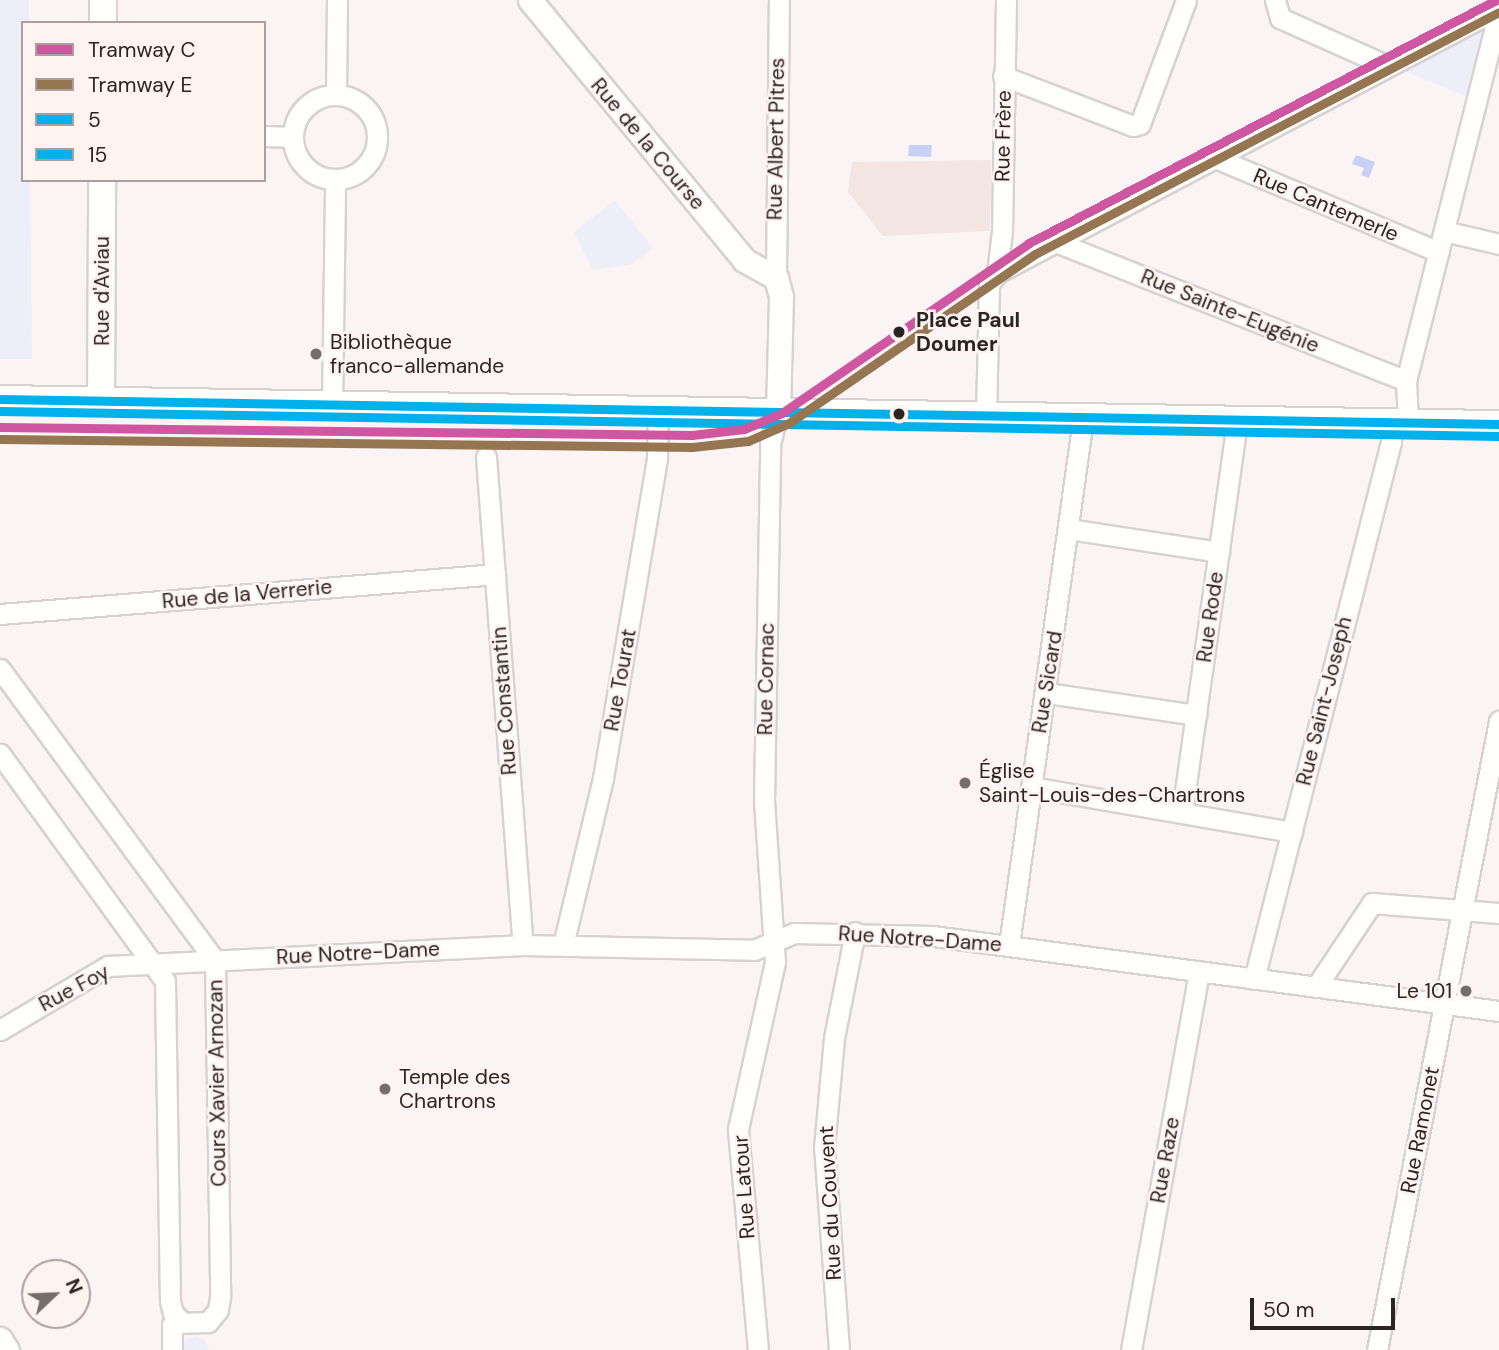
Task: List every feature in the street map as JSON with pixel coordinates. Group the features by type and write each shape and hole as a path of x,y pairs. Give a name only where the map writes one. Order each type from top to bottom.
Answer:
{"main road":[{"path":"103,0 103,21"},
{"name":"Rue d'Aviau","path":"101,401 102,182"},
{"path":"0,399 1499,424"}],"street":[{"path":"336,95 337,0"},
{"name":"Rue de la Course","path":"530,0 744,260 776,278"},
{"name":"Rue Albert Pitres","path":"776,278 779,0"},
{"name":"Rue Frère","path":"997,272 1006,0"},
{"path":"1003,76 1133,126 1144,118 1186,0"},
{"path":"1275,0 1280,18 1388,66"},
{"path":"986,417 988,300 997,272 1499,9"},
{"name":"Rue Saint-Joseph","path":"1254,979 1391,442 1400,423 1406,381 1499,9"},
{"path":"336,95 360,103 369,113 377,138 375,151 359,172 335,179 310,171 301,161 293,136 302,112 311,103 336,95"},
{"path":"266,136 293,136"},
{"name":"Rue Cantemerle","path":"1213,157 1439,252"},
{"path":"332,405 335,179"},
{"path":"1444,231 1499,244"},
{"name":"Rue Sainte-Eugénie","path":"1053,241 1406,381"},
{"path":"776,278 781,296 778,413"},
{"name":"Rue Tourat","path":"563,945 603,778 657,458 658,411"},
{"name":"Rue Cornac","path":"773,945 764,802 770,444 778,413"},
{"name":"Rue Sicard","path":"1009,945 1047,692 1083,418"},
{"name":"Rue Rode","path":"1182,813 1237,421"},
{"name":"Rue Constantin","path":"486,457 523,945"},
{"path":"1069,529 1219,552"},
{"name":"Rue de la Verrerie","path":"0,614 495,574"},
{"name":"Cours Xavier Arnozan","path":"0,669 215,961 220,1297 218,1310 208,1322 177,1319"},
{"path":"1047,692 1196,715"},
{"name":"Rue Ramonet","path":"1377,1350 1499,721"},
{"path":"0,754 165,981 170,1301 177,1319 172,1325 172,1350"},
{"path":"1031,787 1292,832"},
{"path":"1316,987 1372,903 1499,913"},
{"name":"Rue Notre-Dame","path":"154,964 523,945 754,950 773,945 794,933 855,932 1009,945 1499,1011"},
{"name":"Rue du Couvent","path":"839,1350 824,1149 834,1038 855,932"},
{"name":"Rue Latour","path":"758,1350 738,1129 775,962 773,945"},
{"name":"Rue Foy","path":"0,1030 108,965 154,964"},
{"name":"Rue Raze","path":"1131,1350 1199,971"},
{"path":"0,1339 7,1350"}],"shaded area":[{"path":"0,0 29,0 29,21 21,21 21,182 30,182 32,359 0,359"},
{"path":"1480,29 1485,35 1470,98 1400,69"},
{"path":"991,160 990,231 883,236 848,192 852,162"},
{"path":"615,200 653,248 632,264 593,270 574,232"},
{"path":"195,1336 204,1340 209,1350 181,1350 183,1342"}],"water":[{"path":"909,145 932,145 931,157 908,156"},
{"path":"1356,155 1375,162 1369,178 1361,175 1364,168 1352,164"}],"tram line":[{"name":"C","path":"0,427 692,435 744,429 782,413 1029,243 1496,0"},
{"name":"E","path":"0,439 692,447 748,441 789,423 1035,254 1499,12"}],"transit line":[{"name":"5","path":"0,399 1499,424"},
{"name":"15","path":"0,411 1499,436"}],"place":[{"name":"Place Paul Doumer","path":"899,332"},
{"name":"Bibliothèque franco-allemande","path":"316,354"},
{"name":"Église Saint-Louis-des-Chartrons","path":"965,783"},
{"name":"Le 101","path":"1466,991"},
{"name":"Temple des Chartrons","path":"385,1089"}]}
